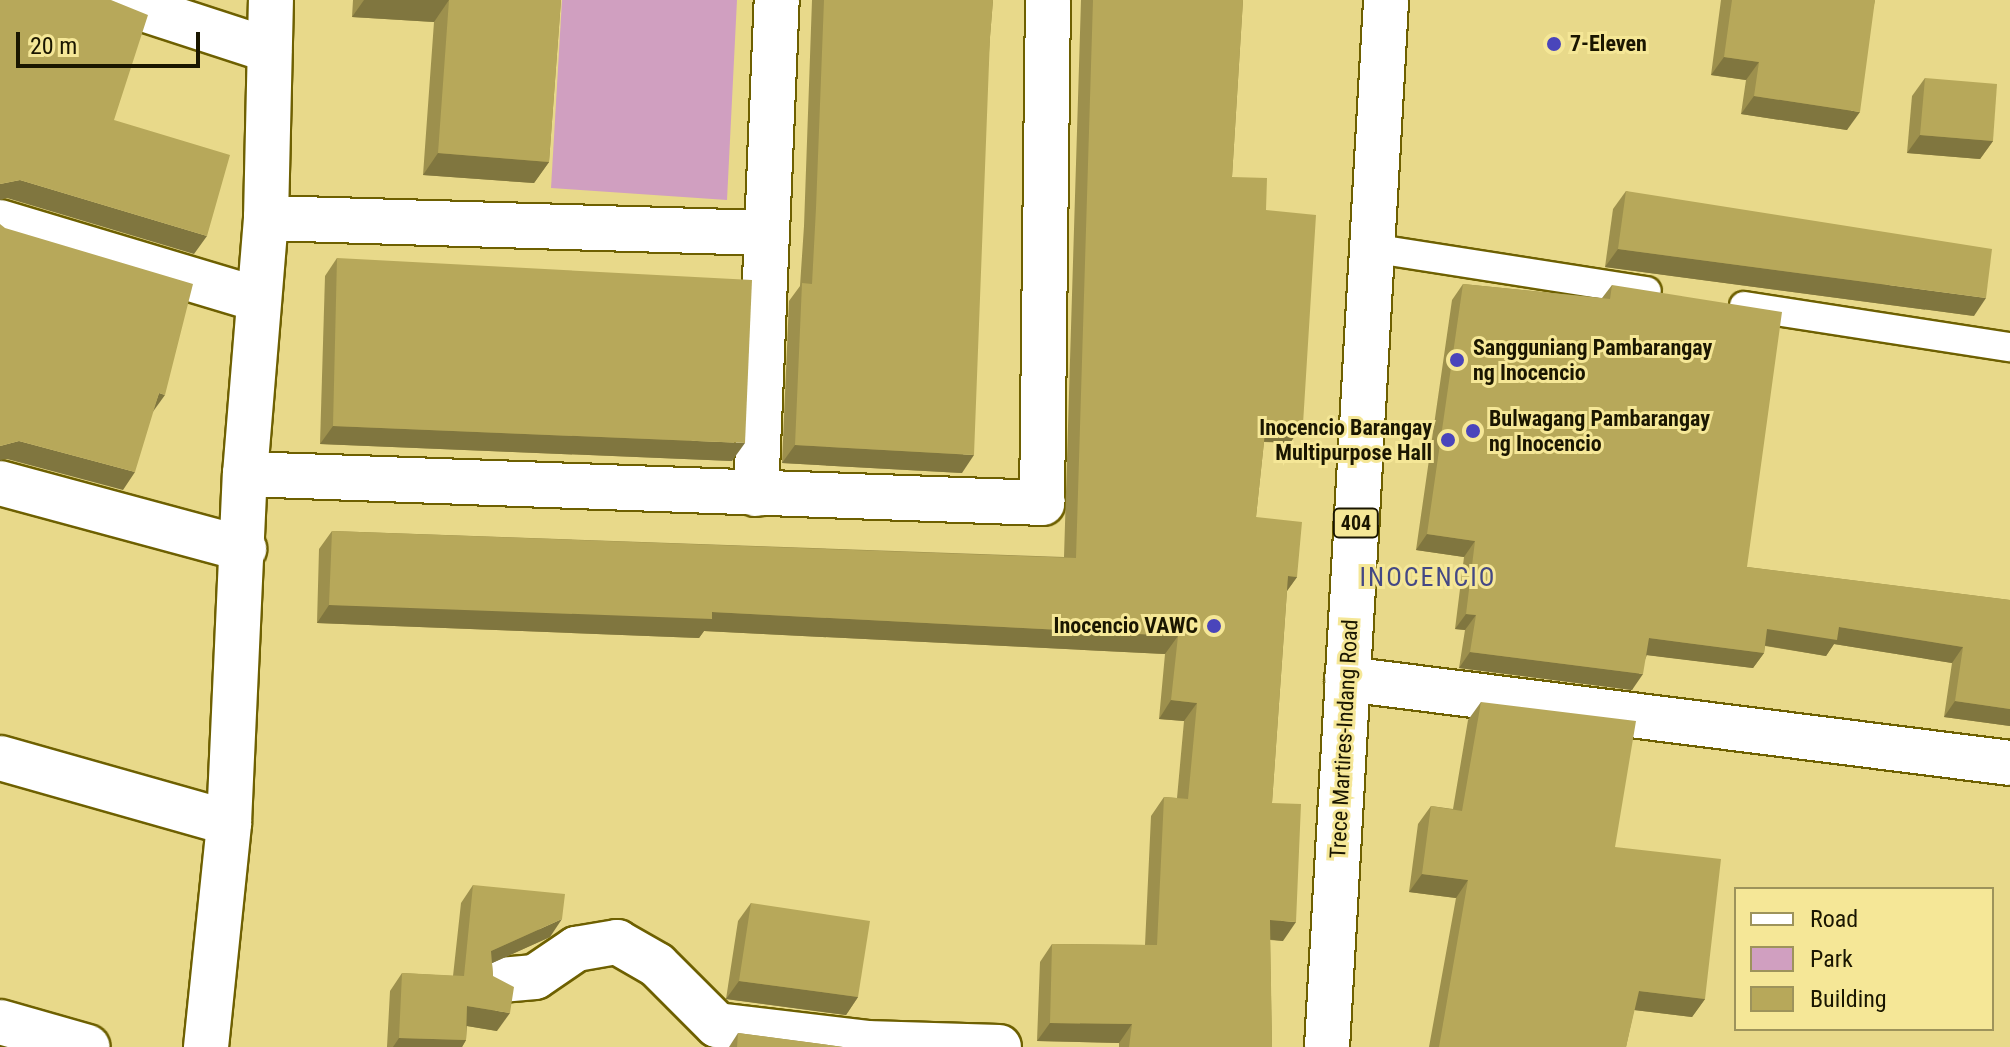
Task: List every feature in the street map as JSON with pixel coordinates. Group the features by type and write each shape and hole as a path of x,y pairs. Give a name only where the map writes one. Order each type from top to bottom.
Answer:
{"street":[{"path":"115,0 269,50"},
{"path":"206,1047 229,823 244,549 245,474 256,299 266,218 271,0"},
{"path":"756,494 777,0"},
{"path":"245,474 1042,503 1048,0"},
{"name":"Trece Martires-Indang Road","path":"1327,1047 1386,0"},
{"path":"266,218 766,233"},
{"path":"0,222 256,299"},
{"path":"0,483 244,549"},
{"path":"1347,679 2010,763"},
{"path":"0,758 229,823"},
{"path":"501,980 535,977 576,949 617,942 657,965 717,1025 867,1043 999,1047"},
{"path":"0,1022 88,1047"}],"lane":[{"path":"1371,248 1681,296"},
{"path":"1712,301 2010,347"}],"green space":[{"path":"562,0 737,0 727,200 551,188"}],"building":[{"path":"0,0 111,0 148,15 114,120 230,155 207,236 20,180 0,184"},
{"path":"449,0 561,0 549,162 438,153"},
{"path":"824,0 993,0 974,455 795,445 802,283 812,284"},
{"path":"1093,0 1243,0 1232,177 1267,178 1266,210 1316,215 1303,424 1266,423 1256,517 1302,522 1297,577 1288,576 1272,803 1301,804 1296,922 1270,920 1272,1047 1129,1047 1132,1024 1050,1023 1052,944 1157,945 1164,797 1188,799 1197,703 1171,700 1178,636 712,612 712,619 329,605 332,531 1076,558"},
{"path":"1732,0 1875,0 1860,112 1754,96 1759,62 1724,57"},
{"path":"1925,78 1997,84 1993,141 1920,135"},
{"path":"1626,191 1992,249 1986,298 1618,249"},
{"path":"0,224 193,284 165,395 159,393 135,472 19,441 0,446"},
{"path":"337,258 752,280 745,443 333,426"},
{"path":"1463,284 1610,299 1612,285 1782,312 1747,567 2010,600 2010,709 1955,701 1963,647 1839,627 1837,640 1767,629 1764,653 1649,638 1643,674 1470,652 1476,615 1466,614 1475,541 1427,534"},
{"path":"1481,702 1636,721 1615,847 1721,859 1705,999 1639,991 1626,1047 1439,1047 1468,880 1422,874 1431,806 1462,811"},
{"path":"473,885 565,894 562,919 491,951 493,976 514,987 510,1013 467,1006 466,1040 399,1038 402,973 464,976"},
{"path":"751,903 870,921 858,997 739,981"},
{"path":"738,1033 843,1047 737,1047"}],"place":[{"name":"7-Eleven","path":"1554,44"},
{"name":"Sangguniang Pambarangay ng Inocencio","path":"1457,360"},
{"name":"Bulwagang Pambarangay ng Inocencio","path":"1473,431"},
{"name":"Inocencio Barangay Multipurpose Hall","path":"1448,440"},
{"name":"Inocencio VAWC","path":"1214,626"}],"district":[{"name":"INOCENCIO","path":"1428,578"}]}
